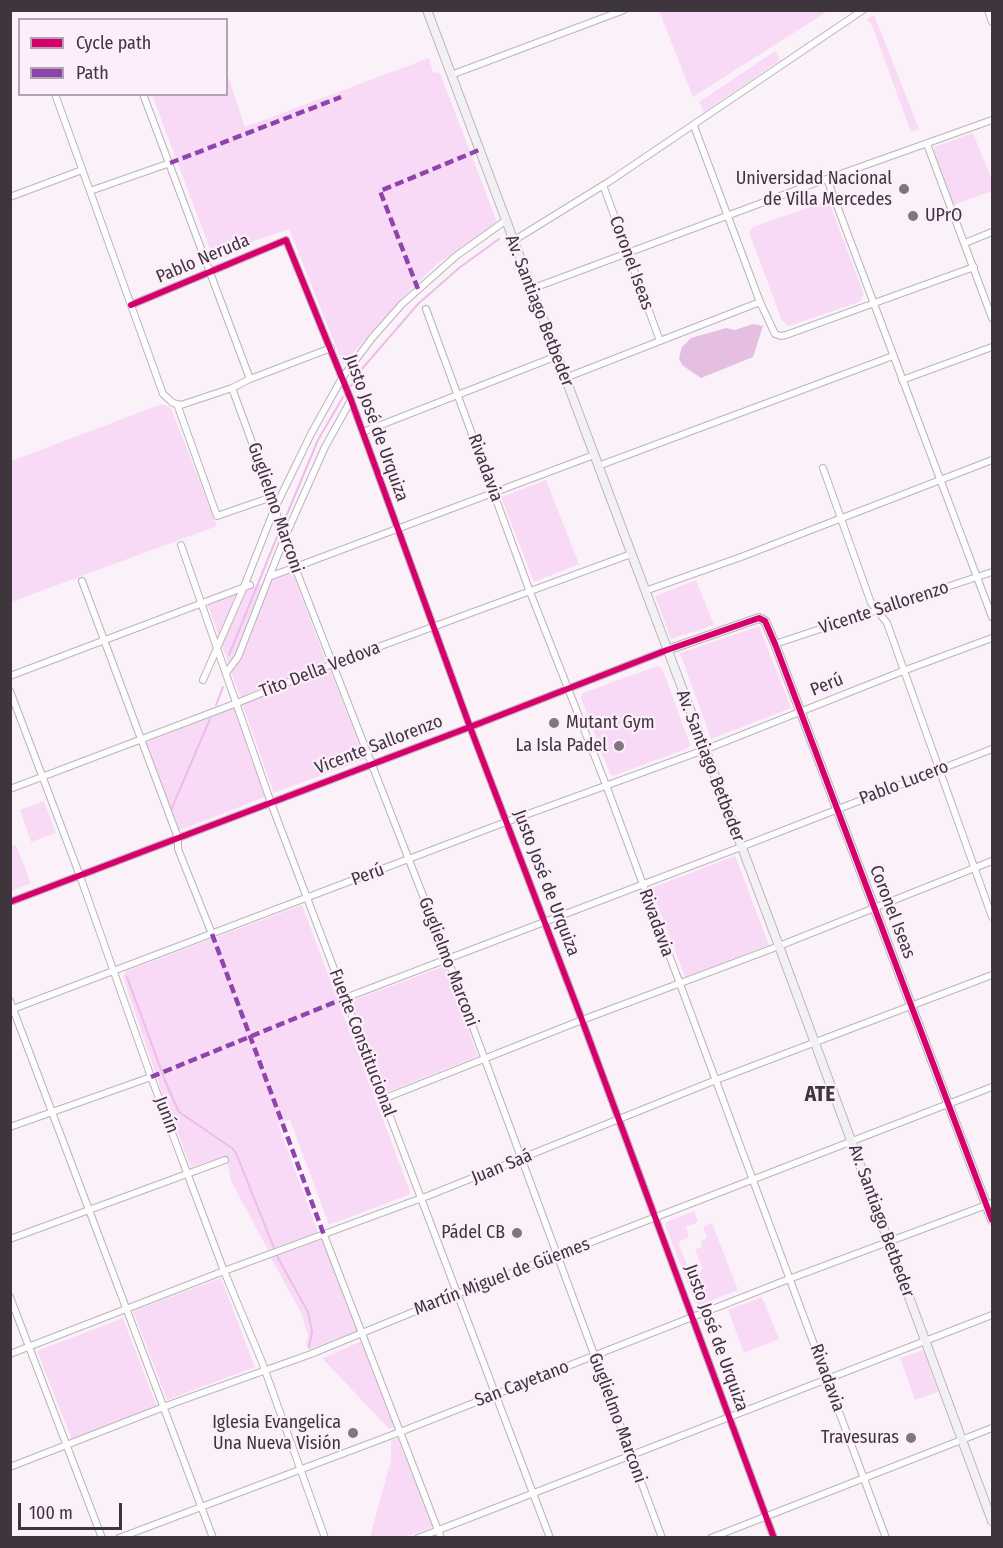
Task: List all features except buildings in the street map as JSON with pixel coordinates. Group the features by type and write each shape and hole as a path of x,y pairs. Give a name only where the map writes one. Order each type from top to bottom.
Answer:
{"main road":[{"name":"Av. Santiago Betbeder","path":"427,10 993,1521"},
{"name":"Vicente Sallorenzo","path":"667,650 759,618"},
{"name":"Coronel Iseas","path":"759,618 765,621 776,644 874,908 990,1204 993,1220"}],"street":[{"path":"451,75 624,10"},
{"path":"513,241 694,126 863,10"},
{"path":"988,10 993,22"},
{"path":"56,96 163,394 173,403 182,405 232,388 331,348"},
{"path":"144,96 250,379"},
{"path":"531,289 993,120"},
{"path":"694,126 760,302 775,334 782,336 974,267"},
{"path":"927,144 993,318"},
{"path":"90,191 170,163"},
{"path":"10,197 82,170"},
{"path":"827,179 993,618"},
{"name":"Coronel Iseas","path":"603,185 660,341"},
{"path":"203,680 243,589 274,510 342,378 372,338 402,304 456,256 506,221"},
{"path":"965,243 993,232"},
{"name":"Pablo Neruda","path":"131,305 286,240"},
{"name":"Justo José de Urquiza","path":"286,240 351,400 470,727 656,1217 774,1538"},
{"path":"565,378 760,302"},
{"name":"Rivadavia","path":"426,309 530,592 606,785 886,1538"},
{"path":"902,380 993,347"},
{"path":"363,432 557,356"},
{"path":"598,466 893,356"},
{"name":"Guglielmo Marconi","path":"232,388 272,497 284,539 448,960 662,1538"},
{"path":"226,673 238,657 284,539 325,447 351,400"},
{"path":"177,404 217,516 272,497"},
{"path":"269,577 594,455"},
{"path":"645,591 741,557 993,460"},
{"path":"823,468 872,603 886,623 993,917"},
{"name":"Fuerte Constitucional","path":"181,545 271,803 550,1538"},
{"name":"Tito Della Vedova","path":"10,789 237,703 332,664 631,554"},
{"name":"Vicente Sallorenzo","path":"776,644 993,572"},
{"path":"82,581 178,838 178,849 212,934"},
{"path":"10,676 250,585"},
{"name":"Perú","path":"14,1009 506,822 704,750 993,638"},
{"name":"Vicente Sallorenzo","path":"10,902 667,650"},
{"name":"Junín","path":"10,691 80,876 151,1077 265,1371 326,1538"},
{"name":"Pablo Lucero","path":"345,998 993,749"},
{"path":"383,1099 993,861"},
{"name":"Juan Saá","path":"10,1354 421,1199 716,1080 993,975"},
{"path":"10,1001 213,1538"},
{"path":"10,1128 151,1077"},
{"name":"Martín Miguel de Güemes","path":"10,1467 164,1407 265,1371 457,1294 993,1087"},
{"path":"10,1239 225,1160"},
{"name":"San Cayetano","path":"119,1538 595,1357 789,1279 990,1204"},
{"path":"324,1235 441,1538"},
{"path":"10,1297 102,1538"},
{"path":"418,1538 993,1315"},
{"path":"711,1538 993,1428"}],"shaded area":[{"path":"659,11 828,11 693,97"},
{"path":"873,15 919,129 911,132 871,23 866,20"},
{"path":"775,51 780,60 704,112 699,102"},
{"path":"429,58 433,72 440,73 497,222 436,265 343,364 289,229 217,254 210,249 152,96 228,96 228,76 245,127"},
{"path":"973,133 992,180 992,191 953,205 934,147"},
{"path":"824,202 830,205 864,294 859,302 789,326 782,321 749,232 753,227"},
{"path":"753,324 763,326 753,357 701,378 682,365 679,358 682,347 691,338 726,328 735,330"},
{"path":"162,404 171,408 217,526 11,602 11,461"},
{"path":"546,480 579,564 534,582 501,497"},
{"path":"292,572 326,661 240,697 208,605"},
{"path":"696,580 714,625 671,639 655,596"},
{"path":"759,626 791,708 711,739 680,653"},
{"name":"La Isla Padel","path":"657,666 662,668 690,744 688,748 613,776 610,774 581,698 583,693"},
{"path":"330,670 365,759 274,793 242,704"},
{"path":"234,708 265,797 178,831 146,742"},
{"path":"44,801 56,833 31,842 20,810"},
{"path":"16,845 31,883 11,891 11,847"},
{"path":"735,856 769,945 685,977 651,888"},
{"path":"302,905 411,1194 329,1225 290,1120 278,1124 318,1232 268,1250 231,1181 226,1156 191,1167 162,1093 123,977 126,971"},
{"path":"445,966 478,1056 387,1092 351,1001"},
{"path":"694,1211 698,1222 686,1227 689,1237 678,1242 691,1275 703,1270 695,1249 702,1247 700,1241 707,1238 703,1227 712,1223 738,1290 700,1305 695,1302 665,1225 667,1222"},
{"path":"323,1239 358,1331 308,1350 306,1344 308,1336 301,1313 271,1258"},
{"path":"221,1278 255,1367 167,1400 133,1311"},
{"path":"762,1297 779,1339 744,1353 728,1310"},
{"path":"123,1318 157,1407 72,1440 37,1351"},
{"path":"362,1341 394,1427 389,1429 322,1358"},
{"path":"923,1350 938,1392 915,1400 900,1358"},
{"path":"398,1439 433,1527 405,1537 370,1537 391,1460 391,1440"}],"waterway":[{"path":"351,386 361,370 418,304 459,268 499,239"},
{"path":"285,519 318,440 343,397"},
{"path":"229,655 279,532"},
{"path":"216,705 223,687"},
{"path":"171,810 210,719"},
{"path":"127,977 179,1112 236,1153 278,1258 308,1312 312,1332 309,1347"}],"marked path":[{"path":"170,163 341,97"},
{"path":"418,289 380,191 479,150"},
{"path":"212,934 324,1235"},
{"path":"151,1077 345,998"}],"cycle path":[{"path":"131,305 286,240 351,400 470,727 579,1012 774,1538"},
{"path":"10,902 667,650 759,618 765,621 775,644 992,1220"}],"place":[{"name":"Universidad Nacional de Villa Mercedes","path":"904,189"},
{"name":"UPrO","path":"913,216"},
{"name":"Mutant Gym","path":"554,723"},
{"name":"La Isla Padel","path":"619,746"},
{"name":"Pádel CB","path":"517,1233"},
{"name":"Iglesia Evangelica Una Nueva Visión","path":"353,1433"},
{"name":"Travesuras","path":"911,1438"}],"district":[{"name":"ATE","path":"820,1095"}]}
